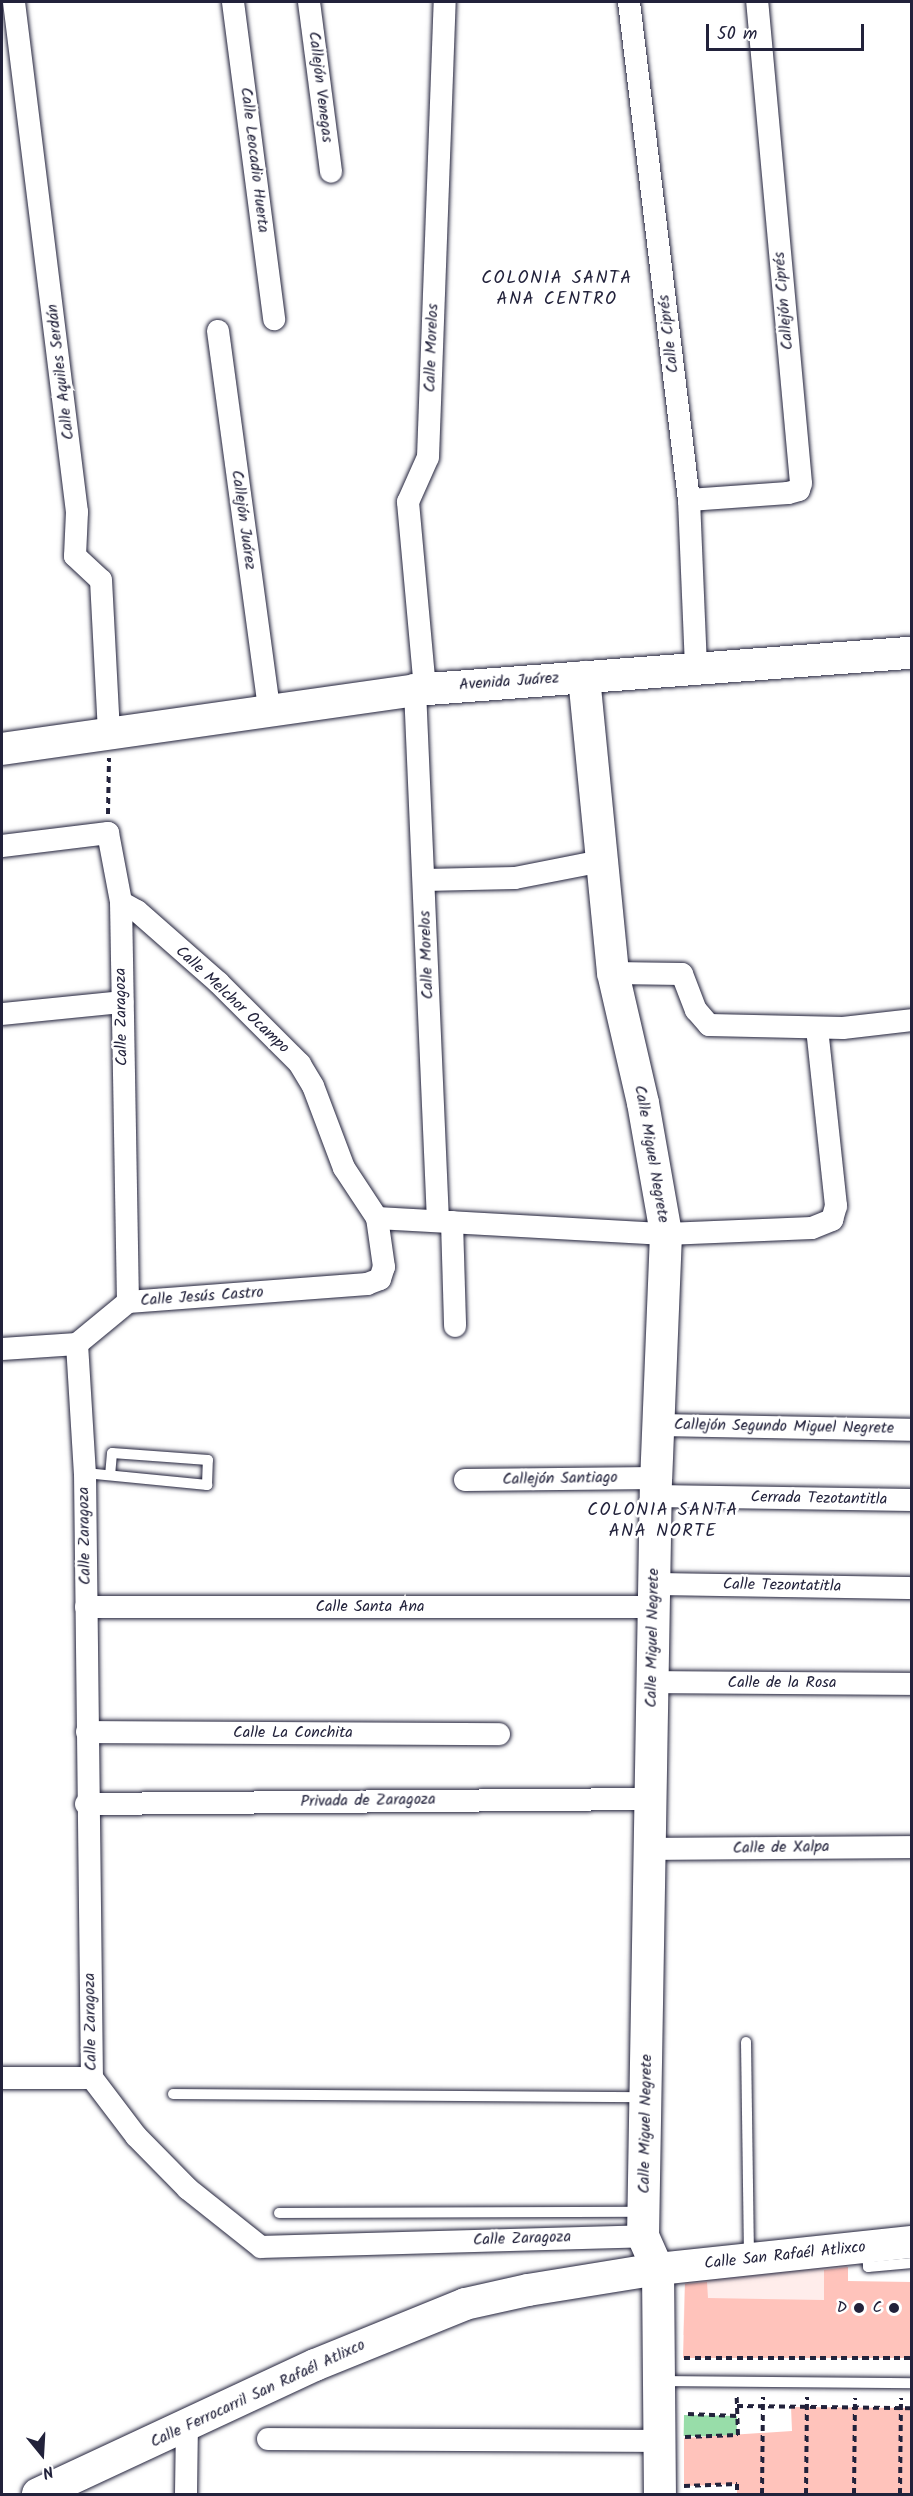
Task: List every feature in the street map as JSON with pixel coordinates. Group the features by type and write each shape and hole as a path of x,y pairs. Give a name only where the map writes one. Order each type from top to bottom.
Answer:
{"street":[{"name":"Calle Aquiles Serdán","path":"14,2 76,501 75,556 102,580 110,733"},
{"name":"Calle Leocadio Huerta","path":"233,2 274,319"},
{"name":"Callejón Venegas","path":"309,2 331,172"},
{"name":"Calle Morelos","path":"444,2 428,457 408,502 420,689 424,880 445,1221 455,1326"},
{"name":"Calle Ciprés","path":"629,2 689,500 696,668"},
{"name":"Callejón Ciprés","path":"689,500 788,493 799,490 801,483 757,2"},
{"name":"Callejón Juárez","path":"218,331 269,709"},
{"name":"Avenida Juárez","path":"2,749 420,689 912,653"},
{"name":"Calle Miguel Negrete","path":"584,677 613,973 643,1103 666,1234 655,1487 644,2224 658,2270 661,2380 672,2439 672,2490"},
{"path":"2,846 108,833"},
{"name":"Calle Zaragoza","path":"108,833 121,902 128,1302"},
{"path":"424,880 515,878 602,861"},
{"name":"Calle Melchor Ocampo","path":"121,902 137,911 219,983 300,1064 314,1086 344,1168 377,1218 384,1267 380,1279"},
{"path":"613,973 682,974 696,1010 709,1025 817,1029 912,1020"},
{"path":"2,1014 122,1002"},
{"path":"377,1218 666,1234 812,1228 832,1220 836,1206 817,1029"},
{"name":"Calle Jesús Castro","path":"77,1344 128,1302 367,1284 380,1279"},
{"path":"2,1349 77,1344"},
{"name":"Calle Zaragoza","path":"77,1344 85,1473 86,1804 92,2078 136,2136 188,2189 261,2247 644,2224"},
{"name":"Callejón Segundo Miguel Negrete","path":"657,1425 912,1430"},
{"name":"Callejón Santiago","path":"465,1480 655,1487"},
{"name":"Cerrada Tezotantitla","path":"655,1487 912,1500"},
{"name":"Calle Tezontatitla","path":"653,1595 912,1588"},
{"name":"Calle Santa Ana","path":"86,1607 653,1595"},
{"name":"Calle de la Rosa","path":"652,1682 912,1684"},
{"name":"Calle La Conchita","path":"87,1732 499,1734"},
{"name":"Privada de Zaragoza","path":"86,1804 650,1799"},
{"name":"Calle de Xalpa","path":"650,1849 912,1847"},
{"path":"2,2078 92,2078"},
{"name":"Calle San Rafaél Atlixco","path":"658,2270 912,2242"},
{"name":"Calle Ferrocarril San Rafaél Atlixco","path":"38,2494 315,2365 465,2304 528,2290 658,2270"},
{"path":"186,2494 187,2426"},
{"path":"268,2439 672,2439"}],"lane":[{"path":"85,1473 207,1485 208,1460 112,1453 110,1475"},
{"path":"746,2042 749,2260"},
{"path":"173,2094 646,2097"},
{"path":"279,2213 644,2224"},
{"path":"867,2247 868,2267 912,2263"},
{"path":"661,2380 906,2382"}],"path":[{"path":"108,833 110,733"},
{"path":"683,2358 912,2358"},
{"path":"762,2494 763,2381"},
{"path":"806,2494 807,2382"},
{"path":"854,2494 855,2382"},
{"path":"900,2494 901,2408 906,2382"},
{"path":"737,2406 912,2408"},
{"path":"688,2414 737,2416"},
{"path":"672,2439 738,2435"},
{"path":"672,2490 737,2484 737,2494"}],"shaded area":[{"path":"847,2261 849,2335 683,2335 685,2278"}],"green space":[{"path":"684,2415 737,2416 737,2437 684,2436"}],"building":[{"path":"848,2267 848,2281 912,2282 912,2358 683,2358 685,2284 707,2282 708,2298 824,2300 824,2270"},
{"path":"791,2407 912,2408 912,2494 737,2494 737,2484 684,2486 684,2438 792,2431"}],"place":[{"name":"D","path":"859,2308"},
{"name":"C","path":"894,2308"}],"district":[{"name":"COLONIA SANTA ANA CENTRO","path":"557,290"},
{"name":"COLONIA SANTA ANA NORTE","path":"663,1522"}]}
